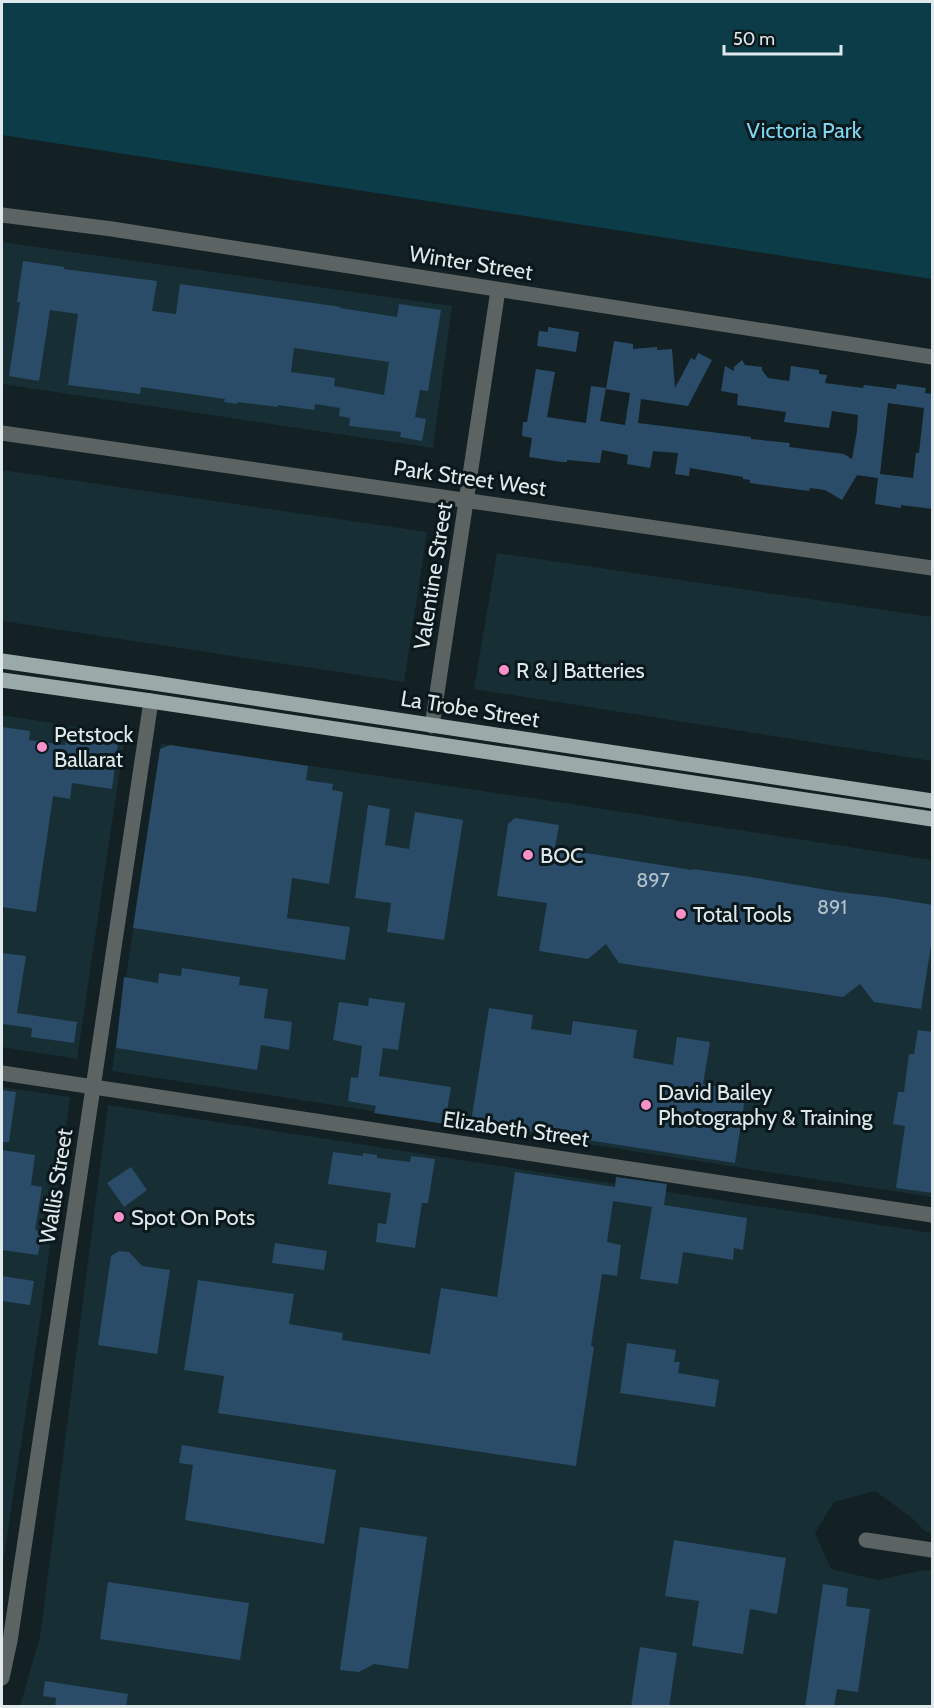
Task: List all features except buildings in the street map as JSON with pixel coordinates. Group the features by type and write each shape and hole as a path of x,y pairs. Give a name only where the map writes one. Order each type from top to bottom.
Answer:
{"main road":[{"name":"La Trobe Street","path":"2,661 933,801"},
{"name":"La Trobe Street","path":"2,680 933,819"},
{"path":"152,701 154,683"},
{"path":"430,744 432,726"}],"street":[{"name":"Winter Street","path":"2,215 112,229 933,357"},
{"name":"Valentine Street","path":"432,726 498,290"},
{"name":"Park Street West","path":"2,434 933,568"},
{"name":"Wallis Street","path":"2,1678 10,1641 152,701"},
{"name":"Elizabeth Street","path":"2,1072 933,1215"},
{"path":"866,1540 933,1550"}],"shaded area":[{"path":"2,242 452,306 433,448 2,384"},
{"path":"2,470 427,532 404,682 2,621"},
{"path":"497,553 932,617 932,761 474,689"},
{"path":"2,715 125,735 77,1059 2,1047"},
{"path":"161,744 932,860 932,1197 112,1071"},
{"path":"2,1087 70,1097 41,1313 2,1569"},
{"path":"108,1105 932,1233 932,1533 926,1532 911,1517 875,1491 834,1502 815,1533 831,1569 878,1580 924,1570 932,1571 932,1706 20,1706 40,1637"}],"green space":[{"name":"Victoria Park","path":"2,2 932,2 932,279 2,135"}],"place":[{"name":"R & J Batteries","path":"504,670"},
{"name":"Petstock Ballarat","path":"42,747"},
{"name":"BOC","path":"528,855"},
{"name":"Total Tools","path":"681,914"},
{"name":"David Bailey Photography & Training","path":"646,1105"},
{"name":"Spot On Pots","path":"119,1217"}]}
